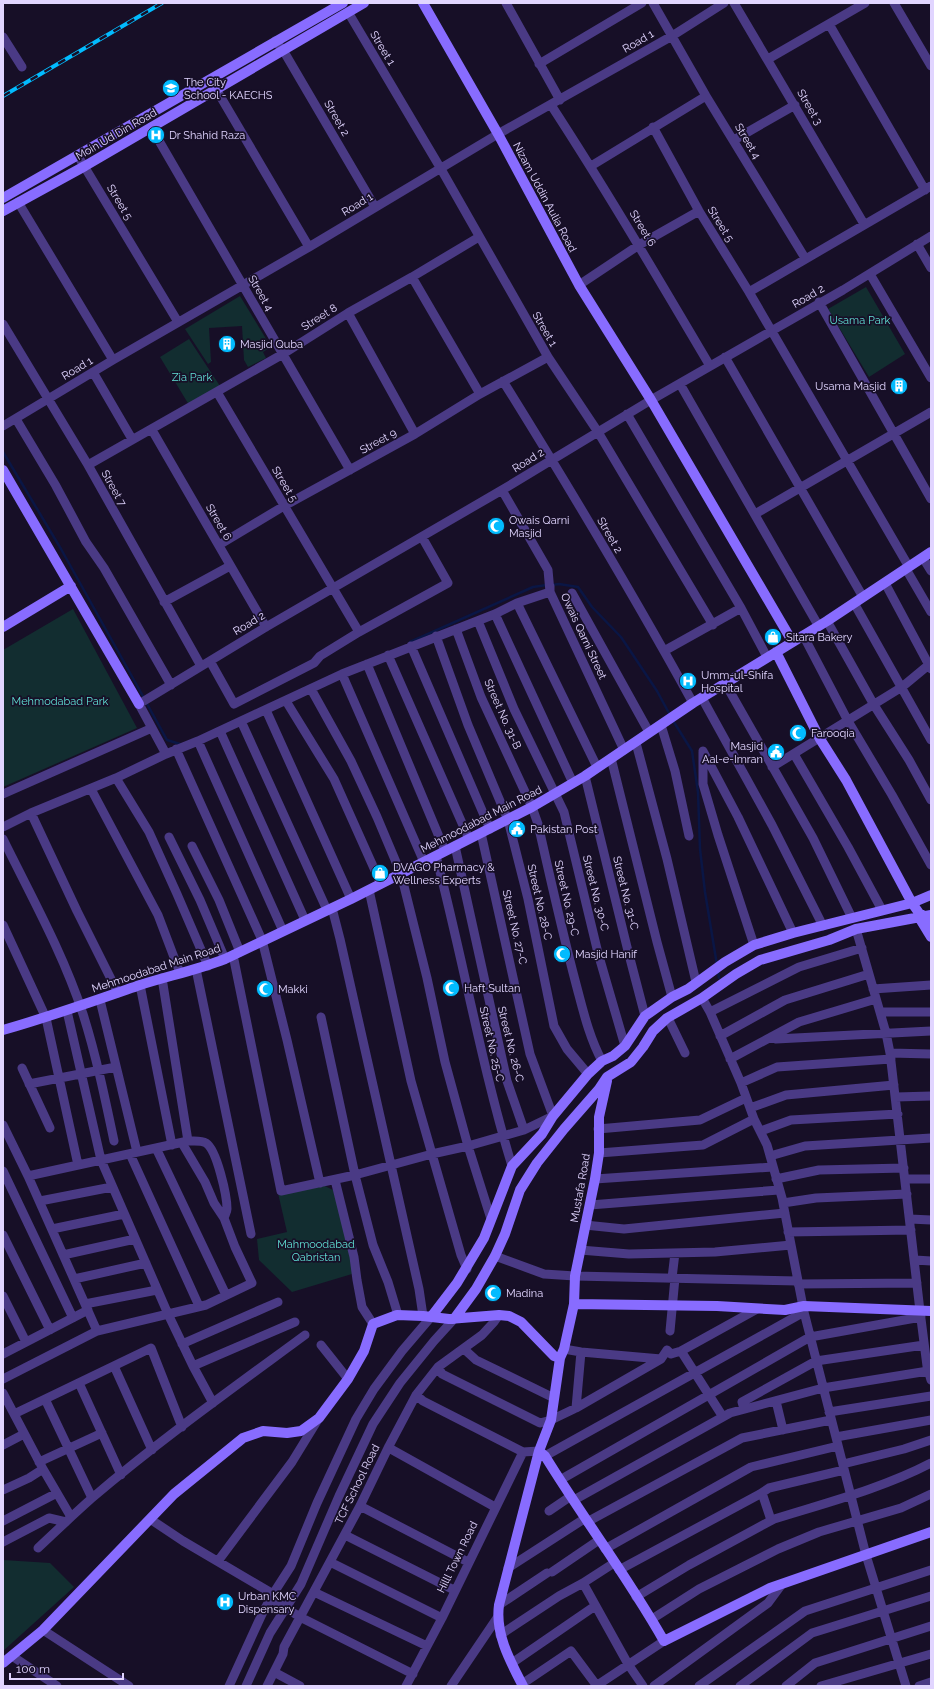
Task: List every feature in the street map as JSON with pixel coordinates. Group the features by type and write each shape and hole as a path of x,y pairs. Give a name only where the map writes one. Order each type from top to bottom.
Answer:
{"street":[{"name":"Moin Ud Din Road","path":"3,198 343,3"},
{"name":"Moin Ud Din Road","path":"3,211 85,166 185,106 364,3"},
{"name":"Nizam Uddin Aulia Road","path":"423,3 498,134 579,285 651,400 792,642"},
{"path":"506,3 560,100"},
{"path":"539,64 642,3"},
{"path":"653,3 672,36"},
{"name":"Road 1","path":"4,426 113,360 242,284 309,247 498,134 551,106 672,36 724,3"},
{"name":"Street 3","path":"734,3 864,224"},
{"path":"768,59 865,3"},
{"path":"894,3 931,66"},
{"name":"Street 1","path":"348,12 441,169 548,357 598,432 713,625"},
{"path":"749,292 805,258 928,188 829,24"},
{"name":"Street 4","path":"672,36 706,96 805,258"},
{"path":"3,37 22,67"},
{"name":"Street 2","path":"275,41 283,50 375,207"},
{"path":"216,89 309,247"},
{"path":"179,96 185,106"},
{"path":"591,166 706,96"},
{"path":"734,140 795,105"},
{"name":"Street 6","path":"551,106 591,166 710,366"},
{"name":"Street 4","path":"151,127 350,470"},
{"name":"Street 5","path":"653,127 699,211 749,292 848,460 931,612"},
{"name":"Street 5","path":"78,156 178,322"},
{"path":"18,202 113,360"},
{"path":"579,285 639,245 699,211"},
{"name":"Road 2","path":"142,703 266,627 502,490 627,414 870,274 931,236"},
{"name":"Street 8","path":"88,465 132,439 152,430 283,354 348,313 479,237"},
{"path":"917,244 931,268"},
{"path":"870,274 931,378"},
{"path":"412,277 480,394"},
{"path":"820,302 931,499"},
{"path":"348,313 415,434"},
{"name":"Street 7","path":"3,324 88,465 201,666"},
{"name":"Street 9","path":"219,545 284,506 415,434 480,394 548,357"},
{"path":"726,358 863,597"},
{"path":"93,372 132,439"},
{"name":"Street 2","path":"503,381 551,459 694,703 772,825 823,926"},
{"path":"680,384 755,514 909,760 931,800"},
{"name":"Street 5","path":"217,392 359,632"},
{"path":"755,514 801,489 931,412"},
{"path":"627,414 741,608 771,654 846,780 922,913 931,937"},
{"path":"16,419 170,686"},
{"name":"Street 6","path":"152,430 266,627"},
{"path":"3,470 142,703 152,728 166,754"},
{"name":"Owais Qarni Street","path":"502,490 548,570 550,589 624,750"},
{"path":"210,661 234,704 314,663 320,656 359,632 448,583 422,536"},
{"path":"927,555 931,570"},
{"name":"Mehmoodabad Main Road","path":"3,1030 46,1018 162,978 208,966 352,899 508,820 585,776 724,683 854,603 927,555"},
{"path":"164,602 230,566"},
{"path":"772,767 874,705 902,687 930,666 885,583"},
{"path":"3,627 71,586"},
{"path":"3,826 91,789 176,749 241,722 342,674 436,636 496,614 550,589"},
{"path":"572,593 649,732"},
{"path":"517,603 597,768"},
{"path":"854,603 931,740"},
{"path":"664,651 741,608"},
{"path":"496,614 573,783"},
{"name":"Street No. 30-C","path":"478,621 514,709 564,812 598,953 625,1046"},
{"name":"Street No. 31-B","path":"456,629 481,697 532,807"},
{"path":"803,635 848,721 892,794 931,864"},
{"name":"Street No. 28-C","path":"436,636 468,725 508,820 528,899 554,1026 567,1049 588,1074"},
{"name":"Street No. 27-C","path":"412,646 485,831 530,1054 554,1116"},
{"path":"388,655 469,839"},
{"name":"Street No. 25-C","path":"367,664 440,854 449,904 482,1054 512,1166"},
{"path":"342,674 424,862"},
{"path":"724,683 813,838 852,918"},
{"path":"311,689 351,761 401,874 427,978 445,1062 468,1146 491,1219"},
{"path":"286,701 334,779 381,884"},
{"path":"266,710 352,899"},
{"path":"241,722 329,909 340,939 391,1165 420,1288 429,1317"},
{"path":"663,724 690,836"},
{"path":"3,794 152,728"},
{"path":"220,731 305,920"},
{"path":"198,741 283,931"},
{"path":"636,743 667,859 696,982"},
{"path":"176,749 262,940 320,1183"},
{"path":"754,945 703,784 703,751 738,817 792,933"},
{"path":"794,754 852,853 882,910"},
{"path":"611,758 672,997"},
{"name":"Street No. 31-C","path":"585,776 645,1016"},
{"path":"116,778 149,832 208,966"},
{"path":"91,789 158,915 180,973"},
{"name":"Street No. 29-C","path":"532,807 538,824 569,959 588,1029 595,1049 602,1061"},
{"path":"31,813 77,911 118,993"},
{"path":"170,837 200,900 233,955"},
{"path":"3,839 52,938 80,1006 99,1070 114,1141"},
{"path":"192,846 219,900 233,955 281,1191 355,1176 432,1154 468,1146 524,1130 554,1116"},
{"name":"Street No. 26-C","path":"455,846 507,1081 524,1130"},
{"path":"369,890 411,1081 466,1269"},
{"path":"246,1686 270,1633 284,1608 301,1584 339,1496 373,1424 400,1383 476,1289 496,1256 520,1190 564,1129 599,1089 607,1077 631,1062 643,1048 653,1031 668,1018 702,998 736,974 760,960 829,940 856,929 922,913 931,895"},
{"path":"229,1686 252,1633 291,1566 317,1503 356,1418 402,1351 457,1283 466,1269 484,1238 512,1166 542,1134 554,1116 588,1074 602,1061 613,1056 625,1046 645,1016 672,997 688,989 725,962 754,945 792,933 882,910 922,913"},
{"path":"3,925 46,1018 78,1165"},
{"path":"549,1511 730,1413 823,1388 930,1375 926,1341 920,1314 891,1056 886,1033 856,929"},
{"path":"710,1012 799,967 862,948"},
{"path":"196,969 251,1234"},
{"path":"720,1036 785,1000 868,974"},
{"path":"3,1379 97,1331 199,1306 252,1283 235,1247 224,1218 214,1203 185,1142 162,978"},
{"path":"140,985 172,1145"},
{"path":"873,989 931,985"},
{"path":"702,998 710,1012 741,1083 754,1119 770,1156 783,1203 810,1337 830,1416 866,1555 906,1686"},
{"path":"730,1059 800,1022 876,999"},
{"path":"100,1000 116,1067 133,1153 199,1306"},
{"path":"67,1011 101,1160 168,1314 193,1366 214,1403"},
{"path":"880,1012 931,1012"},
{"path":"320,1017 355,1176 372,1245 388,1282 398,1315"},
{"path":"668,1018 685,1053"},
{"path":"771,1038 931,1032"},
{"path":"741,1083 777,1067 891,1056 931,1054"},
{"path":"29,1084 116,1067"},
{"path":"22,1068 50,1128"},
{"name":"Mustafa Road","path":"523,1685 500,1635 497,1618 498,1605 551,1420 562,1353 574,1304 575,1276 595,1179 599,1153 598,1129 607,1077"},
{"path":"750,1108 786,1095 894,1085"},
{"path":"896,1097 931,1096"},
{"path":"598,1129 700,1120 746,1098"},
{"path":"760,1130 791,1120 898,1114"},
{"path":"599,1153 703,1145 754,1119"},
{"path":"3,1125 40,1201 97,1331"},
{"path":"770,1156 805,1146 931,1138"},
{"path":"28,1176 199,1140 207,1144 213,1151 219,1169 227,1210 224,1218"},
{"path":"156,1148 226,1295"},
{"path":"595,1179 773,1167"},
{"path":"776,1179 819,1170 904,1168"},
{"path":"3,1171 73,1318"},
{"path":"906,1179 931,1179"},
{"path":"335,1180 354,1258 362,1307 373,1324"},
{"path":"40,1201 112,1187"},
{"path":"590,1205 779,1190"},
{"path":"783,1203 816,1198 907,1194"},
{"path":"586,1225 624,1229 785,1213"},
{"path":"52,1229 124,1214"},
{"path":"910,1219 931,1220"},
{"path":"788,1232 911,1230"},
{"path":"3,1235 50,1330"},
{"path":"63,1255 135,1239"},
{"path":"580,1250 629,1254 675,1253 715,1252 791,1245"},
{"path":"670,1331 673,1306 675,1253"},
{"path":"496,1256 544,1274 575,1276 798,1282 917,1283"},
{"path":"915,1260 931,1261"},
{"path":"74,1279 146,1264"},
{"path":"3,1354 73,1318 86,1307 158,1290"},
{"path":"3,1296 26,1342"},
{"path":"182,1344 278,1302"},
{"path":"574,1304 785,1310 804,1309 920,1314"},
{"path":"438,1367 442,1374 540,1423 551,1420 576,1408 661,1359 667,1350 671,1354 682,1351 757,1309"},
{"path":"542,1453 696,1373 804,1309"},
{"path":"560,1480 810,1337 931,1311"},
{"path":"373,1324 398,1315 452,1319 498,1315 509,1316 521,1322 554,1356 562,1353 581,1352 661,1359"},
{"name":"TCF School Road","path":"267,1686 283,1654 284,1647 345,1535 416,1395 438,1367 464,1349 482,1334 494,1322 498,1315"},
{"path":"193,1366 295,1322"},
{"path":"218,1561 292,1462 319,1418 348,1380 364,1351 373,1324"},
{"path":"38,1548 92,1498 182,1426 304,1334"},
{"path":"744,1409 742,1402 816,1361 926,1341"},
{"path":"321,1345 348,1380"},
{"path":"14,1414 151,1348 182,1426"},
{"path":"464,1349 476,1360 554,1398"},
{"path":"682,1351 723,1417"},
{"path":"576,1408 581,1352"},
{"path":"114,1366 152,1450"},
{"path":"78,1383 121,1475"},
{"path":"416,1395 423,1401 522,1452 542,1453 611,1420"},
{"path":"508,1568 586,1521 742,1438 783,1430 830,1416 931,1396"},
{"path":"4,1398 57,1493 68,1520"},
{"path":"45,1399 92,1498"},
{"path":"776,1401 783,1430"},
{"path":"3,1663 43,1630 174,1494 243,1438 263,1431 287,1433 301,1431 319,1418"},
{"path":"605,1549 751,1467 837,1441 931,1420"},
{"path":"3,1490 29,1478 41,1466 69,1449 102,1433"},
{"path":"3,1445 24,1434"},
{"path":"500,1635 583,1583 769,1488 904,1450 931,1440"},
{"path":"389,1448 495,1507"},
{"name":"Hilll Town Road","path":"406,1686 442,1618 454,1590 522,1452"},
{"path":"542,1453 652,1619 664,1641"},
{"path":"636,1597 689,1565 774,1519 851,1495 916,1471 931,1463"},
{"path":"762,1492 771,1520 774,1519"},
{"path":"3,1520 57,1493"},
{"path":"652,1619 699,1589 778,1549 819,1532 858,1522 901,1508 931,1494"},
{"path":"360,1506 468,1562"},
{"path":"3,1542 49,1518 68,1520"},
{"path":"150,1519 218,1561 272,1597 284,1608 413,1674"},
{"path":"523,1685 571,1651 596,1686 664,1641 763,1591 931,1532"},
{"path":"345,1535 454,1590"},
{"path":"498,1605 550,1573 599,1540"},
{"path":"330,1562 442,1618"},
{"path":"699,1686 804,1611 931,1570"},
{"path":"583,1583 628,1664 644,1686"},
{"path":"654,1686 768,1603 782,1584"},
{"path":"314,1592 427,1646"},
{"path":"740,1686 812,1633 931,1596"},
{"path":"512,1663 595,1606"},
{"path":"451,1686 497,1618"},
{"path":"786,1686 815,1663 931,1626"},
{"path":"43,1630 129,1686"},
{"path":"821,1686 931,1654"},
{"path":"12,1656 57,1686"},
{"path":"274,1672 300,1686"},
{"path":"919,1686 931,1682"}],"green space":[{"name":"Usama Park","path":"866,287 905,354 869,377 828,309"},
{"path":"240,296 271,347 263,352 266,358 248,367 244,360 242,326 209,328 211,362 208,364 185,329"},
{"name":"Zia Park","path":"189,339 220,386 189,405 160,357"},
{"name":"Mehmodabad Park","path":"73,609 137,728 3,787 3,650"},
{"name":"Mahmoodabad Qabristan","path":"321,1184 333,1190 352,1252 352,1274 292,1292 259,1260 257,1239 287,1232 278,1193"},
{"path":"3,1560 50,1563 74,1587 3,1651"}],"waterway":[{"path":"3,452 61,549 144,698"},
{"path":"552,585 559,584 578,587 592,607 621,637 657,691 670,715"},
{"path":"410,642 533,587 547,585"},
{"path":"146,702 167,740 180,744"},
{"path":"672,719 692,751 698,792 700,849 705,892 717,965"},
{"path":"718,972 719,978"}],"railway":[{"path":"3,96 162,3"}],"place":[{"name":"The City School - KAECHS","path":"171,88"},
{"name":"Dr Shahid Raza","path":"156,135"},
{"name":"Masjid Quba","path":"227,344"},
{"name":"Usama Masjid","path":"899,386"},
{"name":"Owais Qarni Masjid","path":"496,526"},
{"name":"Sitara Bakery","path":"773,637"},
{"name":"Umm-ul-Shifa Hospital","path":"688,681"},
{"name":"Farooqia","path":"798,733"},
{"name":"Masjid Aal-e-Imran","path":"776,752"},
{"name":"Pakistan Post","path":"517,829"},
{"name":"DVAGO Pharmacy & Wellness Experts","path":"380,873"},
{"name":"Masjid Hanif","path":"562,954"},
{"name":"Haft Sultan","path":"451,988"},
{"name":"Makki","path":"265,989"},
{"name":"Madina","path":"493,1293"},
{"name":"Urban KMC Dispensary","path":"225,1602"}]}
